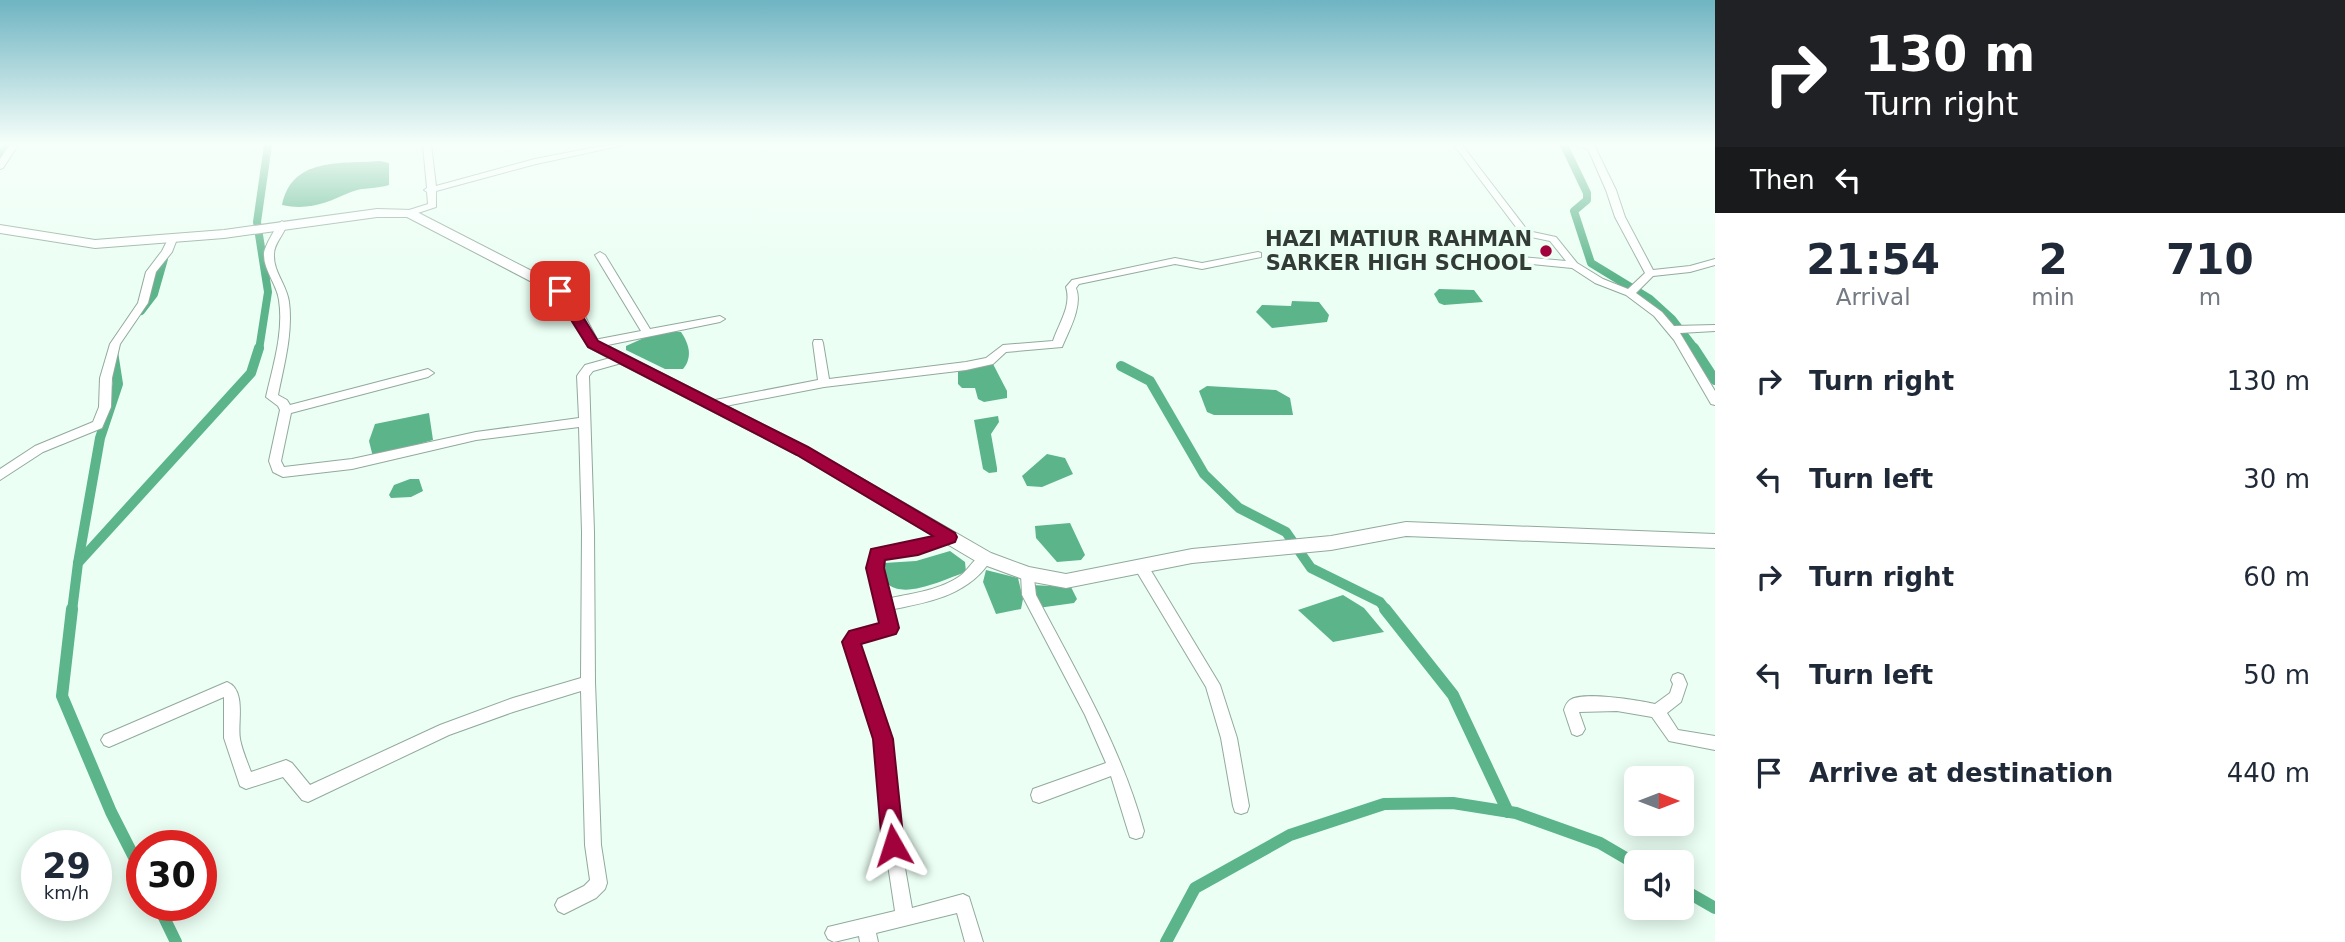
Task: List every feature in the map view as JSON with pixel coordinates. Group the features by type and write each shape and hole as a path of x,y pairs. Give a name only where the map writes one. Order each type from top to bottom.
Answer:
{"main road":[{"path":"0,229 95,244 224,234 377,213 409,213 560,291 593,344 802,451 985,558 1028,574 1066,581 1192,556 1275,550 1406,528 1715,541"}],"street":[{"path":"409,213 433,205 429,190 433,189"},
{"path":"1491,189 1525,233 1555,240 1574,265 1599,281 1634,289 1673,330 1715,401"},
{"path":"1610,189 1620,217 1650,273"},
{"path":"281,225 270,245 269,256 275,282 283,294 285,329 272,397 282,402 286,410 275,461 277,469 283,472 352,464 477,436 584,422"},
{"path":"0,475 38,449 98,425 105,407 106,378 115,344 142,303 151,272 167,252 172,239"},
{"path":"710,405 824,383 966,366 989,361 1003,349 1058,344 1073,304 1075,295 1071,287 1076,282 1175,261 1202,266 1258,255"},
{"path":"600,256 647,333"},
{"path":"1486,257 1574,265"},
{"path":"1634,289 1650,273 1690,269 1715,262"},
{"path":"593,344 720,319"},
{"path":"1673,330 1715,328"},
{"path":"818,343 824,383"},
{"path":"564,905 590,892 599,883 593,845 583,376 589,368 621,359"},
{"path":"286,410 428,373"},
{"path":"905,918 893,845 883,739 851,642 855,637 890,628 875,568 877,554 918,548 949,537"},
{"path":"886,606 958,585 969,579 985,558"},
{"path":"1142,568 1213,685 1229,738 1241,806"},
{"path":"1028,574 1029,595 1116,767 1129,798 1136,831"},
{"path":"1657,712 1675,697 1680,684 1678,680"},
{"path":"109,740 227,689 231,695 232,738 246,780 286,768 308,794 445,730 588,682"},
{"path":"1577,729 1571,710 1576,705 1598,703 1657,712 1674,736 1715,743"},
{"path":"1039,795 1061,790 1085,776 1116,767"},
{"path":"834,933 867,934 905,918 963,903 974,942"}],"shaded area":[{"path":"287,189 364,189 301,207 282,205"},
{"path":"1439,289 1474,290 1483,302 1444,305 1439,303 1434,294"},
{"path":"1292,301 1319,302 1329,315 1327,322 1272,328 1256,312 1262,305 1291,306"},
{"path":"681,332 686,341 689,355 683,369 665,369 626,350 626,346 655,333"},
{"path":"993,364 1007,391 1007,398 984,402 978,399 975,388 962,388 958,384 958,370"},
{"path":"1207,386 1276,390 1290,398 1293,415 1214,415 1207,412 1199,391"},
{"path":"429,413 433,440 373,457 369,441 375,424"},
{"path":"998,416 999,422 991,434 997,472 989,473 983,469 974,420"},
{"path":"1047,454 1065,458 1073,474 1042,487 1027,486 1022,476"},
{"path":"410,479 419,479 423,491 411,497 391,498 389,495 394,485"},
{"path":"1070,523 1085,555 1081,560 1057,562 1036,538 1035,526"},
{"path":"950,551 965,562 966,572 916,589 892,587 884,580 880,567 884,563 916,561"},
{"path":"986,570 1018,578 1023,599 1021,609 996,614 983,582"},
{"path":"1032,585 1071,587 1077,599 1074,603 1038,608"},
{"path":"1343,595 1364,608 1384,632 1333,642 1298,610"}],"waterway":[{"path":"259,350 268,292 257,222 262,189"},
{"path":"1585,189 1587,200 1574,211 1591,263 1650,299 1672,319 1696,350"},
{"path":"141,311 154,294 164,259"},
{"path":"78,563 251,373 259,348"},
{"path":"1694,348 1715,380"},
{"path":"78,563 100,438 118,384 113,352"},
{"path":"1121,366 1150,381 1204,474 1239,508 1286,532 1311,568 1380,602 1387,611"},
{"path":"72,611 78,563"},
{"path":"72,609 62,696 126,842"},
{"path":"1385,609 1453,695 1508,812"},
{"path":"1166,942 1195,888 1290,835 1384,804 1453,803 1508,812"},
{"path":"1508,812 1600,843 1624,857"},
{"path":"1694,896 1715,908"},
{"path":"166,921 176,942"}],"place":[{"name":"HAZI MATIUR RAHMAN SARKER HIGH SCHOOL","path":"1546,251"}],"route":[{"path":"560,291 573,307 593,344 802,451 949,537 918,548 877,554 874,558 875,568 888,610 890,628 855,637 851,642 883,739 893,845"}]}
